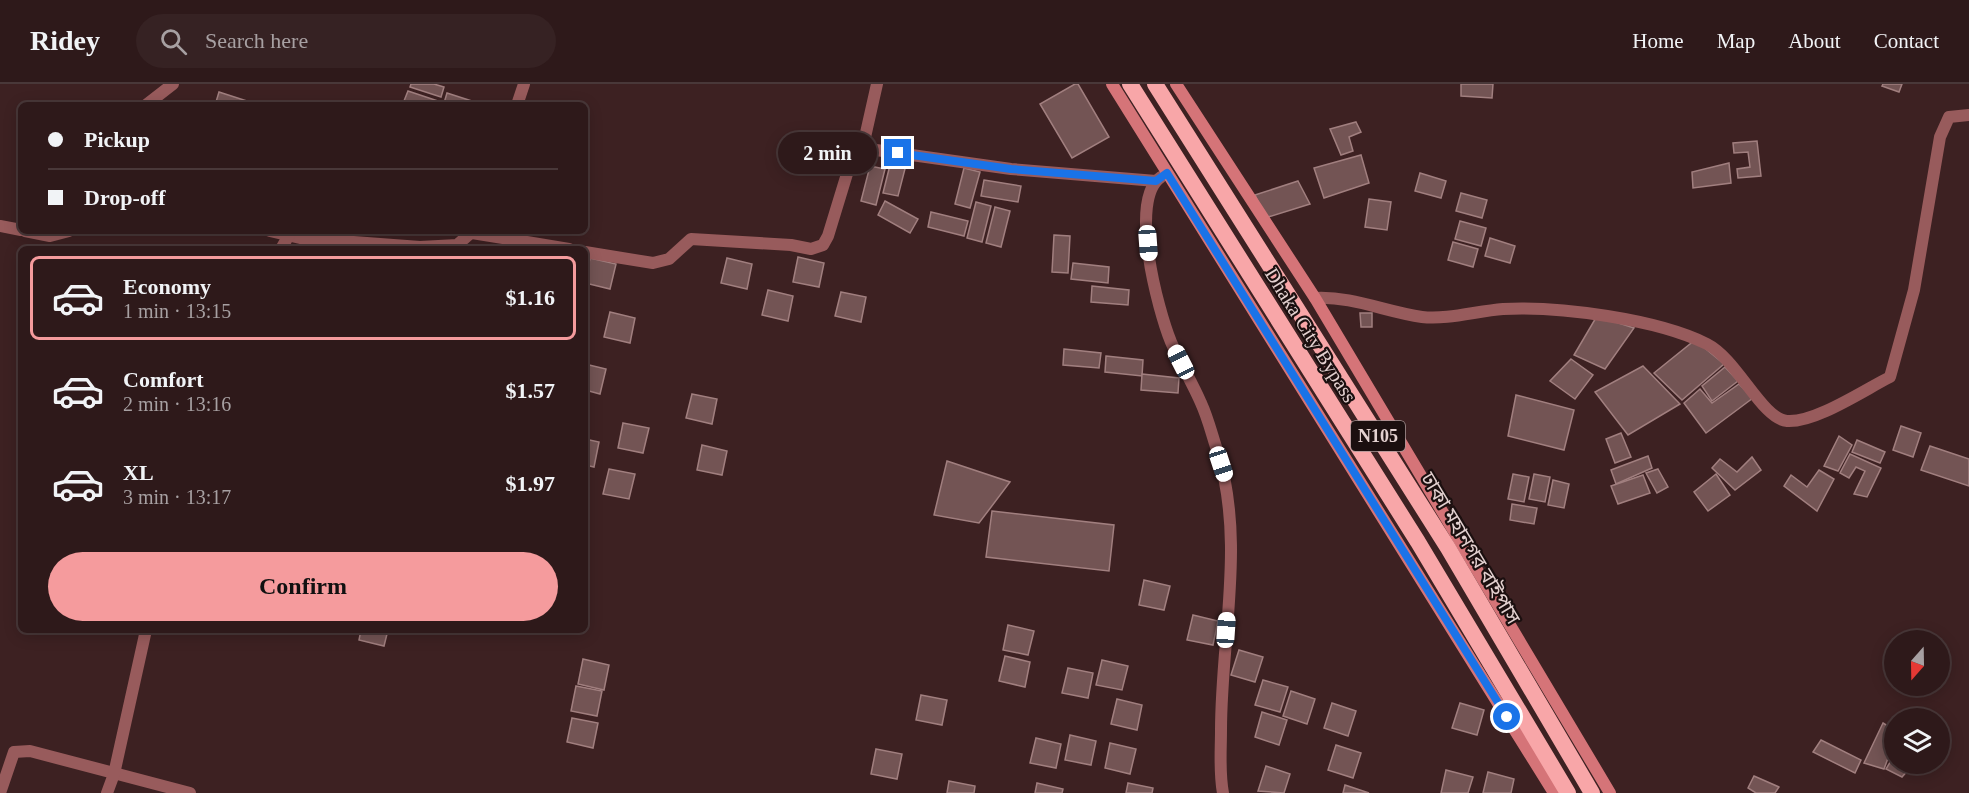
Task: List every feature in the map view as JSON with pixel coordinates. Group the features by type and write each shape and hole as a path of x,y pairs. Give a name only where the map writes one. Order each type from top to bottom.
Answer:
{"highway":[{"name":"Dhaka City Bypass","path":"1130,84 1418,542 1568,793"},
{"name":"ঢাকা মহানগর বাইপাস","path":"1155,84 1448,548 1592,793"}],"main road":[{"path":"1112,84 1554,793"},
{"path":"1176,84 1315,298 1610,793"}],"street":[{"path":"150,102 173,84"},
{"path":"518,102 524,84"},
{"path":"861,155 877,84"},
{"path":"1315,298 1334,297 1424,317 1504,309 1590,313 1678,333 1707,344 1734,364 1761,404 1775,418 1798,421 1890,377 1914,290 1940,137 1949,117 1969,115"},
{"path":"588,252 653,263 669,259 691,238 791,245 811,249 824,245 850,164 861,155 876,150 1011,169 1156,181"},
{"path":"1167,173 1156,181 1145,208 1149,260 1170,341 1202,405 1227,483 1232,560 1221,701 1223,793"},
{"path":"0,226 18,230"},
{"path":"39,234 50,236 58,234"},
{"path":"284,234 409,246"},
{"path":"438,246 457,245 470,234"},
{"path":"483,234 552,246"},
{"path":"283,246 289,235"},
{"path":"106,793 114,774 145,633"},
{"path":"0,793 14,752 30,751 190,793"}],"building":[{"path":"411,84 434,84 444,87 441,97 410,87"},
{"path":"1078,84 1109,137 1072,158 1040,104"},
{"path":"1461,84 1493,84 1492,98 1461,96"},
{"path":"1883,84 1902,84 1899,92 1882,86"},
{"path":"408,91 438,101 408,102 404,101"},
{"path":"219,92 250,102 216,102"},
{"path":"447,93 475,102 444,102"},
{"path":"1356,122 1361,132 1349,137 1353,151 1341,155 1330,129"},
{"path":"1757,141 1761,176 1738,178 1737,169 1750,167 1748,152 1734,153 1733,143"},
{"path":"1361,155 1369,183 1324,198 1314,168"},
{"path":"892,157 907,161 898,196 883,193"},
{"path":"1729,163 1731,183 1693,188 1692,172"},
{"path":"870,166 885,169 876,205 861,201"},
{"path":"964,168 980,172 970,208 955,204"},
{"path":"1420,173 1446,181 1441,198 1415,191"},
{"path":"984,180 1021,186 1018,202 981,196"},
{"path":"1298,181 1310,204 1265,218 1255,195"},
{"path":"1461,193 1487,200 1482,218 1456,211"},
{"path":"1369,199 1391,202 1387,230 1365,227"},
{"path":"885,201 918,219 910,233 878,215"},
{"path":"976,202 991,206 982,242 967,238"},
{"path":"995,207 1010,211 1001,247 986,243"},
{"path":"931,212 968,221 964,236 928,227"},
{"path":"1460,221 1486,228 1481,246 1455,239"},
{"path":"1054,235 1070,236 1068,273 1052,272"},
{"path":"1490,238 1515,246 1510,263 1485,256"},
{"path":"1453,242 1478,249 1473,267 1448,260"},
{"path":"798,257 824,263 819,287 793,282"},
{"path":"590,258 616,264 610,289 588,284"},
{"path":"727,258 752,264 747,289 721,283"},
{"path":"1073,263 1109,267 1108,283 1071,279"},
{"path":"1092,286 1129,290 1128,305 1091,302"},
{"path":"768,290 793,296 788,321 762,315"},
{"path":"841,292 866,297 861,322 835,316"},
{"path":"610,312 635,318 630,343 604,337"},
{"path":"1360,313 1372,313 1372,327 1361,327"},
{"path":"1597,316 1634,328 1605,369 1574,355"},
{"path":"1695,340 1724,364 1682,400 1654,373"},
{"path":"1064,349 1101,353 1099,368 1063,365"},
{"path":"1106,356 1143,360 1142,376 1105,372"},
{"path":"1571,359 1593,375 1575,399 1550,381"},
{"path":"588,365 606,369 600,394 588,391"},
{"path":"1643,366 1680,404 1628,435 1595,392"},
{"path":"1725,367 1738,381 1712,401 1702,386"},
{"path":"1142,374 1179,378 1178,393 1141,390"},
{"path":"1739,384 1753,398 1706,433 1684,403 1700,389 1712,403"},
{"path":"692,394 717,399 712,424 686,418"},
{"path":"1516,395 1574,410 1564,450 1508,436"},
{"path":"623,423 649,428 643,453 618,448"},
{"path":"1901,426 1921,433 1913,457 1893,450"},
{"path":"1621,433 1631,457 1615,463 1606,439"},
{"path":"1839,436 1852,445 1838,471 1824,466"},
{"path":"588,440 599,442 594,467 588,466"},
{"path":"1857,440 1885,452 1880,463 1852,452"},
{"path":"702,445 727,451 722,475 697,470"},
{"path":"1930,446 1969,459 1969,486 1921,470"},
{"path":"1850,454 1881,468 1867,497 1854,494 1865,471 1856,467 1849,478 1840,473"},
{"path":"1648,456 1652,468 1616,484 1611,470"},
{"path":"1752,457 1761,470 1735,490 1712,468 1720,459 1737,472"},
{"path":"947,461 1010,482 979,523 934,515"},
{"path":"609,469 635,474 629,499 603,494"},
{"path":"1658,469 1668,487 1657,493 1646,473"},
{"path":"1819,470 1834,479 1817,511 1784,486 1791,475 1807,487"},
{"path":"1513,474 1529,477 1524,502 1508,499"},
{"path":"1534,474 1550,477 1545,502 1529,499"},
{"path":"1716,474 1730,495 1708,511 1694,492"},
{"path":"1643,475 1650,493 1618,504 1611,486"},
{"path":"1553,480 1569,484 1564,508 1548,505"},
{"path":"1512,504 1537,508 1534,524 1510,520"},
{"path":"992,511 1114,525 1109,571 986,557"},
{"path":"1144,580 1170,586 1164,610 1139,605"},
{"path":"1193,615 1218,621 1213,645 1187,640"},
{"path":"1008,625 1034,631 1028,655 1003,650"},
{"path":"360,633 387,633 384,646 359,640"},
{"path":"1239,650 1263,657 1255,682 1231,675"},
{"path":"1005,656 1030,662 1025,687 999,681"},
{"path":"583,659 609,665 604,690 578,684"},
{"path":"1102,660 1128,666 1122,690 1096,685"},
{"path":"1068,668 1093,673 1088,698 1062,693"},
{"path":"1263,680 1288,687 1280,712 1255,705"},
{"path":"576,686 602,691 597,716 571,711"},
{"path":"1291,691 1315,699 1307,724 1283,716"},
{"path":"921,695 947,700 942,725 916,720"},
{"path":"1117,699 1142,705 1137,730 1111,724"},
{"path":"1332,703 1356,711 1348,736 1324,728"},
{"path":"1460,703 1484,710 1477,735 1452,728"},
{"path":"1262,712 1287,720 1279,745 1255,737"},
{"path":"572,718 598,723 593,748 567,742"},
{"path":"1883,723 1884,769 1864,763"},
{"path":"1070,735 1096,741 1091,765 1065,760"},
{"path":"1036,738 1061,744 1056,768 1030,763"},
{"path":"1821,740 1861,760 1855,773 1813,752"},
{"path":"1110,743 1136,749 1130,774 1105,768"},
{"path":"1336,745 1361,753 1353,778 1328,770"},
{"path":"876,749 902,754 897,779 871,774"},
{"path":"1266,766 1290,774 1284,793 1258,791"},
{"path":"1446,770 1473,777 1468,793 1441,793"},
{"path":"1488,772 1514,779 1511,793 1483,793"},
{"path":"1754,776 1779,787 1775,793 1756,793 1748,788"},
{"path":"949,781 975,786 974,793 947,793"},
{"path":"1037,783 1063,789 1062,793 1035,793"},
{"path":"1128,783 1153,788 1152,793 1126,793"},
{"path":"1345,785 1369,793 1343,793"}],"route":[{"path":"898,153 1011,169 1156,181 1167,173 1507,717"}]}
